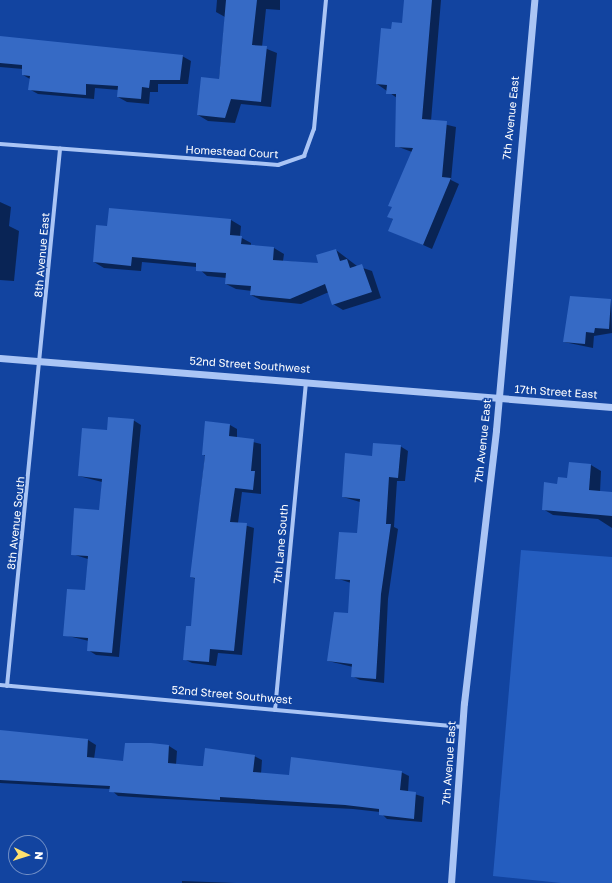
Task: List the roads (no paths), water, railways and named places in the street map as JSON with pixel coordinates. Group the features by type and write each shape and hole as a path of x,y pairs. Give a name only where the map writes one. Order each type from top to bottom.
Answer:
{"street":[{"name":"Homestead Court","path":"0,144 278,165 304,156 314,129 326,0"},
{"name":"7th Avenue East","path":"451,883 462,727 498,398 534,0"},
{"name":"8th Avenue East","path":"42,362 60,149"},
{"name":"52nd Street Southwest","path":"0,358 306,380 498,398"},
{"name":"8th Avenue South","path":"7,686 42,362"},
{"name":"7th Lane South","path":"275,710 306,380"},
{"name":"17th Street East","path":"498,398 612,407"},
{"name":"52nd Street Southwest","path":"0,685 462,727"}]}
